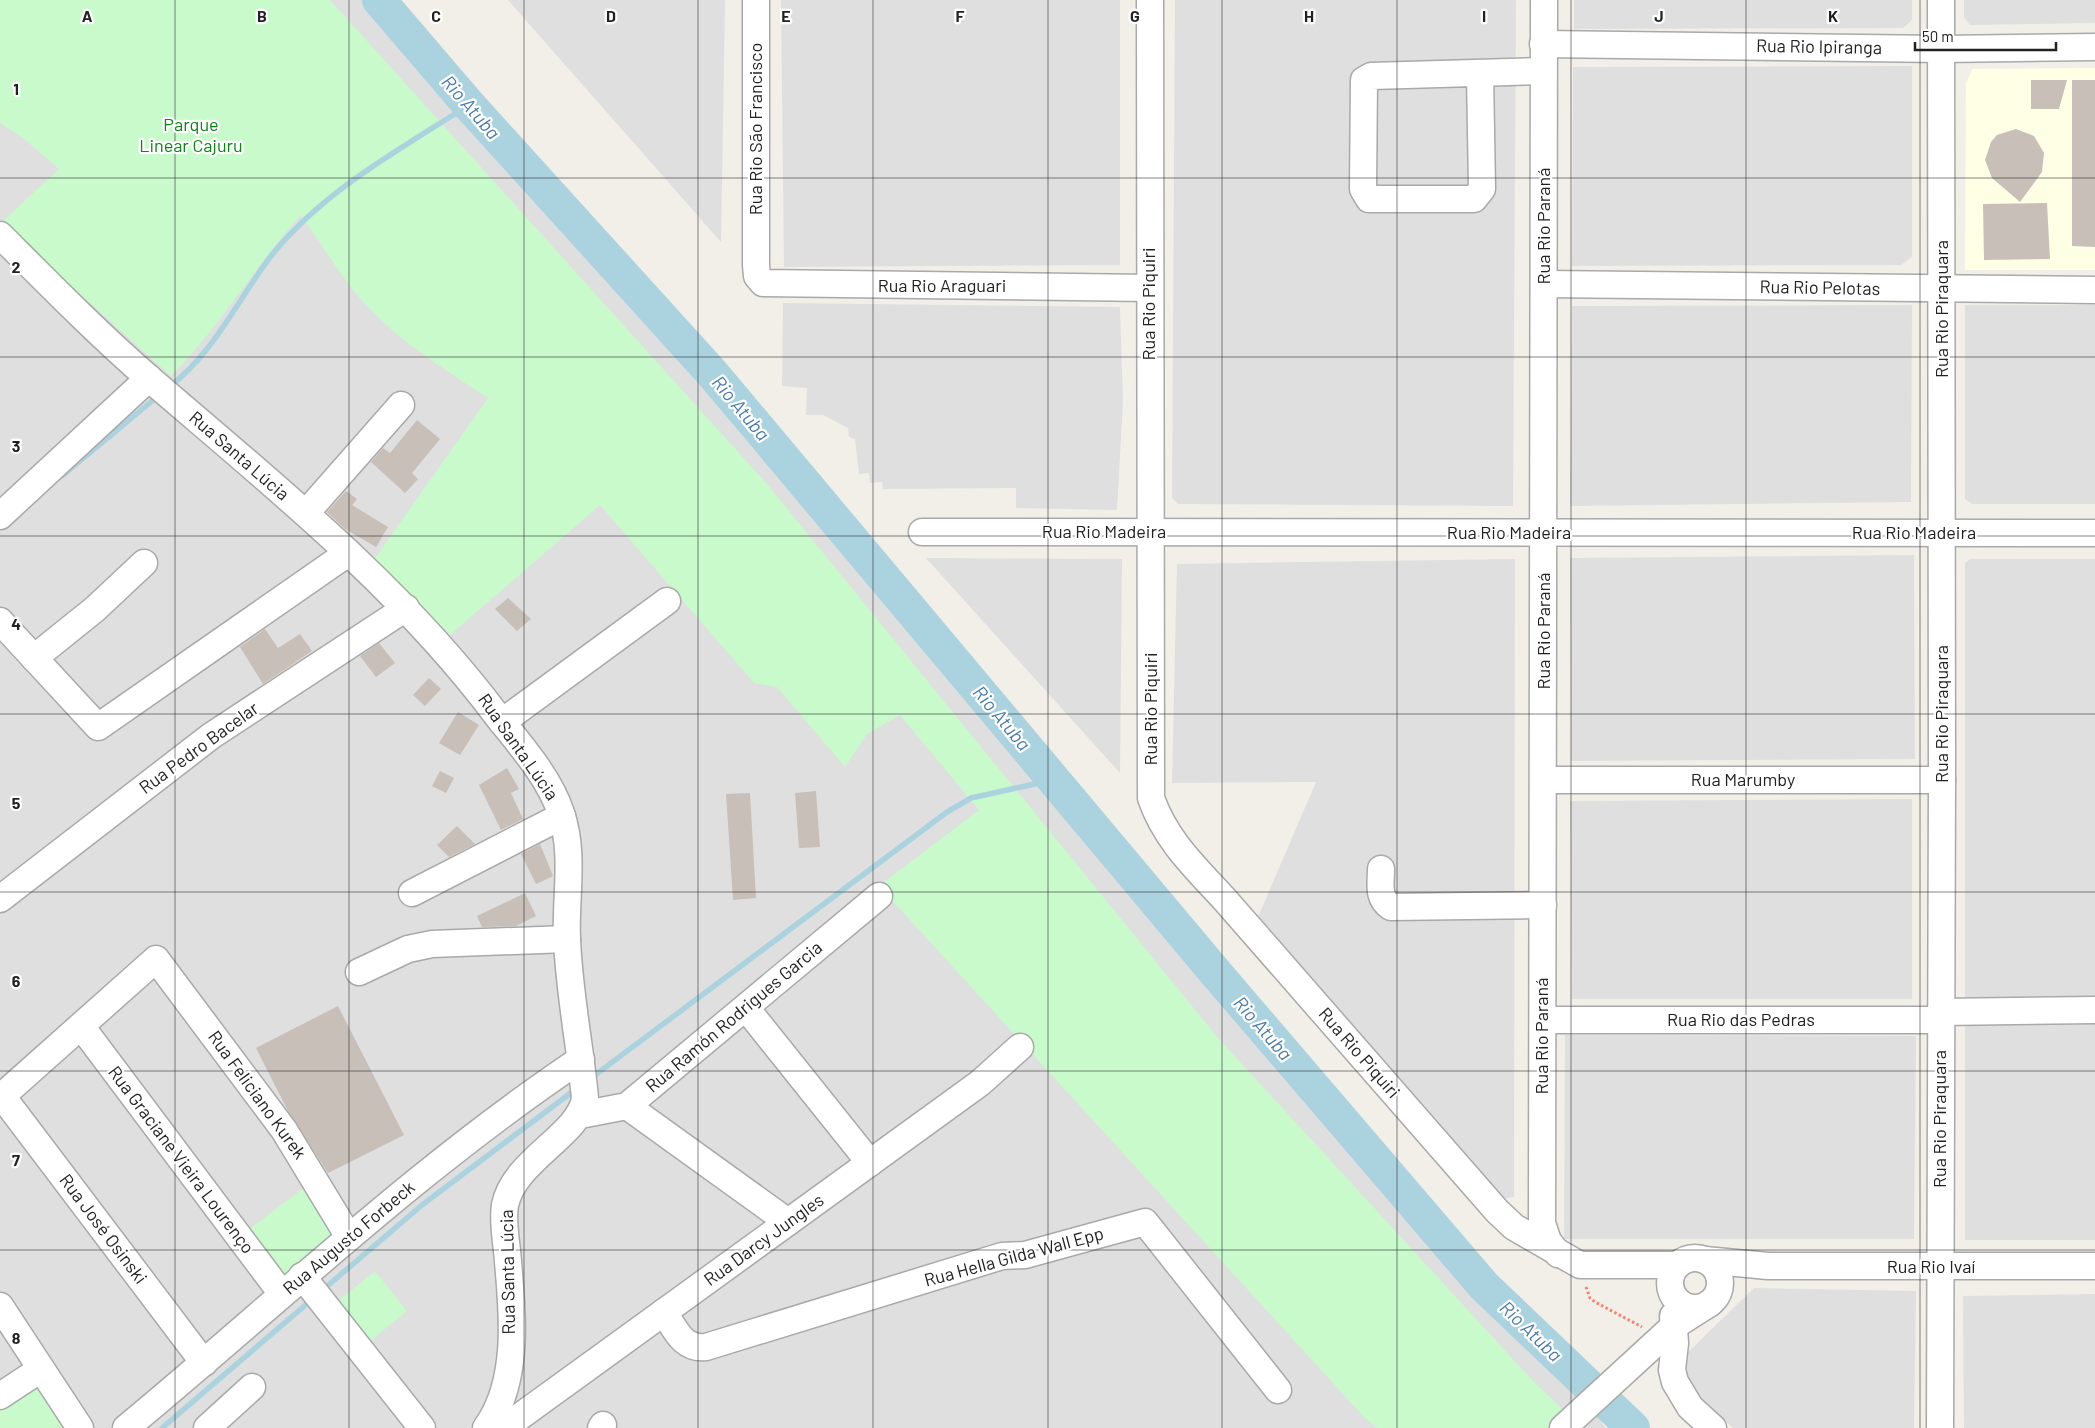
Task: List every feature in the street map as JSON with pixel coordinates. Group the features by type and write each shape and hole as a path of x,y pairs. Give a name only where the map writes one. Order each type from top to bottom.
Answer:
{"street":[{"name":"Rua Rio São Francisco","path":"756,0 756,257"},
{"name":"Rua Rio Piquiri","path":"1150,0 1151,798 1159,821 1182,854 1233,908 1497,1211 1514,1228 1570,1260"},
{"name":"Rua Rio Paraná","path":"1544,0 1542,1223 1548,1242 1570,1260"},
{"name":"Rua Rio Piraquara","path":"1940,1428 1942,780 1941,0"},
{"name":"Rua Rio Ipiranga","path":"1543,44 1942,48 2095,47"},
{"path":"1480,74 1482,189 1478,196 1474,199 1369,199 1363,189 1364,80 1371,76 1544,71"},
{"name":"Rua Santa Lúcia","path":"0,235 149,378 306,513 406,608 454,659 502,722 548,785 562,816 569,870 567,939 582,1059 582,1106 523,1171 509,1194 504,1218 510,1275 510,1350 502,1398 486,1428"},
{"name":"Rua Rio Araguari","path":"756,257 757,276 763,283 1149,288"},
{"name":"Rua Rio Pelotas","path":"1544,284 2095,290"},
{"path":"0,516 149,378"},
{"path":"306,513 401,405"},
{"name":"Rua Rio Madeira","path":"922,532 2095,533"},
{"path":"0,621 98,727 348,552"},
{"path":"34,658 95,609 144,563"},
{"path":"502,722 666,601"},
{"name":"Rua Pedro Bacelar","path":"0,899 210,736 406,608"},
{"name":"Rua Marumby","path":"1544,780 1942,780"},
{"path":"412,892 562,816"},
{"path":"1381,868 1380,894 1384,902 1391,907 1543,905"},
{"name":"Rua Ramón Rodrigues Garcia","path":"582,1106 627,1106 879,896"},
{"path":"359,972 408,948 432,944 567,939"},
{"name":"Rua Feliciano Kurek","path":"81,1026 156,959 284,1130 349,1237"},
{"path":"746,1008 870,1163"},
{"name":"Rua Rio das Pedras","path":"1542,1020 1940,1016 2095,1010"},
{"name":"Rua José Osinski","path":"81,1026 2,1096 204,1363"},
{"name":"Rua Graciane Vieira Lourenço","path":"81,1026 282,1294"},
{"name":"Rua Darcy Jungles","path":"504,1428 980,1083 1020,1046"},
{"name":"Rua Augusto Forbeck","path":"126,1428 349,1237 493,1121 582,1059"},
{"path":"627,1106 788,1222"},
{"name":"Rua Hella Gilda Wall Epp","path":"664,1312 684,1342 698,1348 706,1347 1002,1256 1025,1255 1146,1222 1278,1390"},
{"name":"Rua Rio Ivaí","path":"1674,1277 1686,1260 1696,1258 1768,1266 1940,1268 2095,1266"},
{"path":"1570,1260 1674,1277"},
{"path":"1674,1277 1674,1298 1682,1305 1691,1308 1701,1307 1715,1296 1717,1272 1705,1260"},
{"name":"Rua Rio Ivaí","path":"1563,1428 1662,1337 1715,1296 1768,1266"},
{"path":"302,1276 422,1428"},
{"path":"1674,1277 1662,1337 1675,1382 1690,1407 1713,1428"},
{"path":"0,1306 80,1428"},
{"path":"0,1396 41,1369"},
{"path":"207,1428 252,1387"}],"path":[{"path":"1570,1260 1590,1298 1662,1337"}],"shaded area":[{"path":"0,0 381,0 471,89 740,433 1392,1195 1587,1404 1606,1428 0,1428"},
{"path":"508,0 725,0 721,242"},
{"path":"781,0 1120,0 1120,265 784,267"},
{"path":"1175,0 1516,0 1513,506 1178,504 1172,498"},
{"path":"1574,0 1912,0 1912,20 1903,28 1574,29"},
{"path":"1964,0 2095,0 2095,23 1970,25 1964,17"},
{"path":"1912,66 1912,257 1901,265 1572,266 1573,67"},
{"path":"2095,68 2095,270 1965,270 1966,84 1972,69"},
{"path":"783,303 1120,307 1123,402 1117,510 1016,508 1016,488 883,489 882,482 870,483 869,473 859,474 855,439 849,437 848,428 823,415 806,415 807,388 782,386"},
{"path":"1912,305 1911,502 1570,506 1572,306"},
{"path":"1965,305 2095,305 2095,504 1972,504 1965,499"},
{"path":"1914,555 1915,759 1571,761 1570,558"},
{"path":"926,558 1122,559 1120,773 999,639"},
{"path":"1515,559 1514,1197 1502,1199 1258,917 1316,782 1172,783 1177,564"},
{"path":"1970,559 2095,559 2095,1240 1965,1240 1965,563"},
{"path":"1912,799 1912,999 1572,999 1570,801"},
{"path":"1565,1035 1916,1036 1914,1239 1564,1239"},
{"path":"1754,1288 1916,1291 1914,1428 1733,1428 1678,1374 1681,1359"},
{"path":"2095,1294 2095,1428 1964,1428 1963,1296"}],"green space":[{"name":"Parque Linear Cajuru","path":"0,0 330,0 767,484 1218,1038 1533,1381 1582,1428 1377,1428 1364,1417 879,886 979,810 900,715 867,734 845,767 777,687 754,683 600,505 450,635 373,561 488,398 420,352 373,312 344,277 301,215 189,357 171,376 1,223 59,169 23,138 0,123"},
{"path":"305,1187 333,1235 284,1275 248,1230"},
{"path":"375,1271 407,1311 369,1342 337,1302"},
{"path":"34,1380 67,1428 0,1428 0,1402"}],"building":[{"path":"2031,80 2067,80 2059,109 2031,109"},
{"path":"2072,80 2095,80 2095,247 2072,246"},
{"path":"2016,129 2034,136 2044,153 2042,172 2020,202 1992,178 1985,160 1991,142 1997,135"},
{"path":"2047,203 2050,259 1984,260 1983,204"},
{"path":"417,420 440,439 412,473 418,479 405,493 371,462 383,448 390,453"},
{"path":"346,491 357,499 352,505 388,527 376,547 345,529 327,512"},
{"path":"508,598 531,619 517,631 495,609"},
{"path":"265,629 278,648 300,634 312,651 263,684 240,647"},
{"path":"379,643 395,663 376,677 360,656"},
{"path":"429,678 441,689 425,706 413,695"},
{"path":"458,712 479,725 460,755 439,743"},
{"path":"507,768 519,789 511,793 523,819 501,830 479,785"},
{"path":"440,771 454,778 446,793 432,786"},
{"path":"816,791 820,847 799,848 795,793"},
{"path":"750,793 756,898 733,900 726,794"},
{"path":"457,826 475,844 449,857 437,845"},
{"path":"540,844 553,876 536,884 521,854"},
{"path":"525,893 536,916 516,926 482,927 477,916"},
{"path":"338,1006 404,1135 328,1173 287,1109 256,1048"}],"waterway":[{"name":"Rio Atuba","path":"379,0 469,105 712,373 1215,972 1484,1286 1633,1428"},
{"path":"169,387 199,358 271,256 314,211 338,191 390,155 469,105"},
{"path":"62,476 158,396"},
{"path":"591,1078 947,812 971,798 1053,780"},
{"path":"325,1288 422,1205 576,1089"},
{"path":"162,1428 309,1302"}]}
